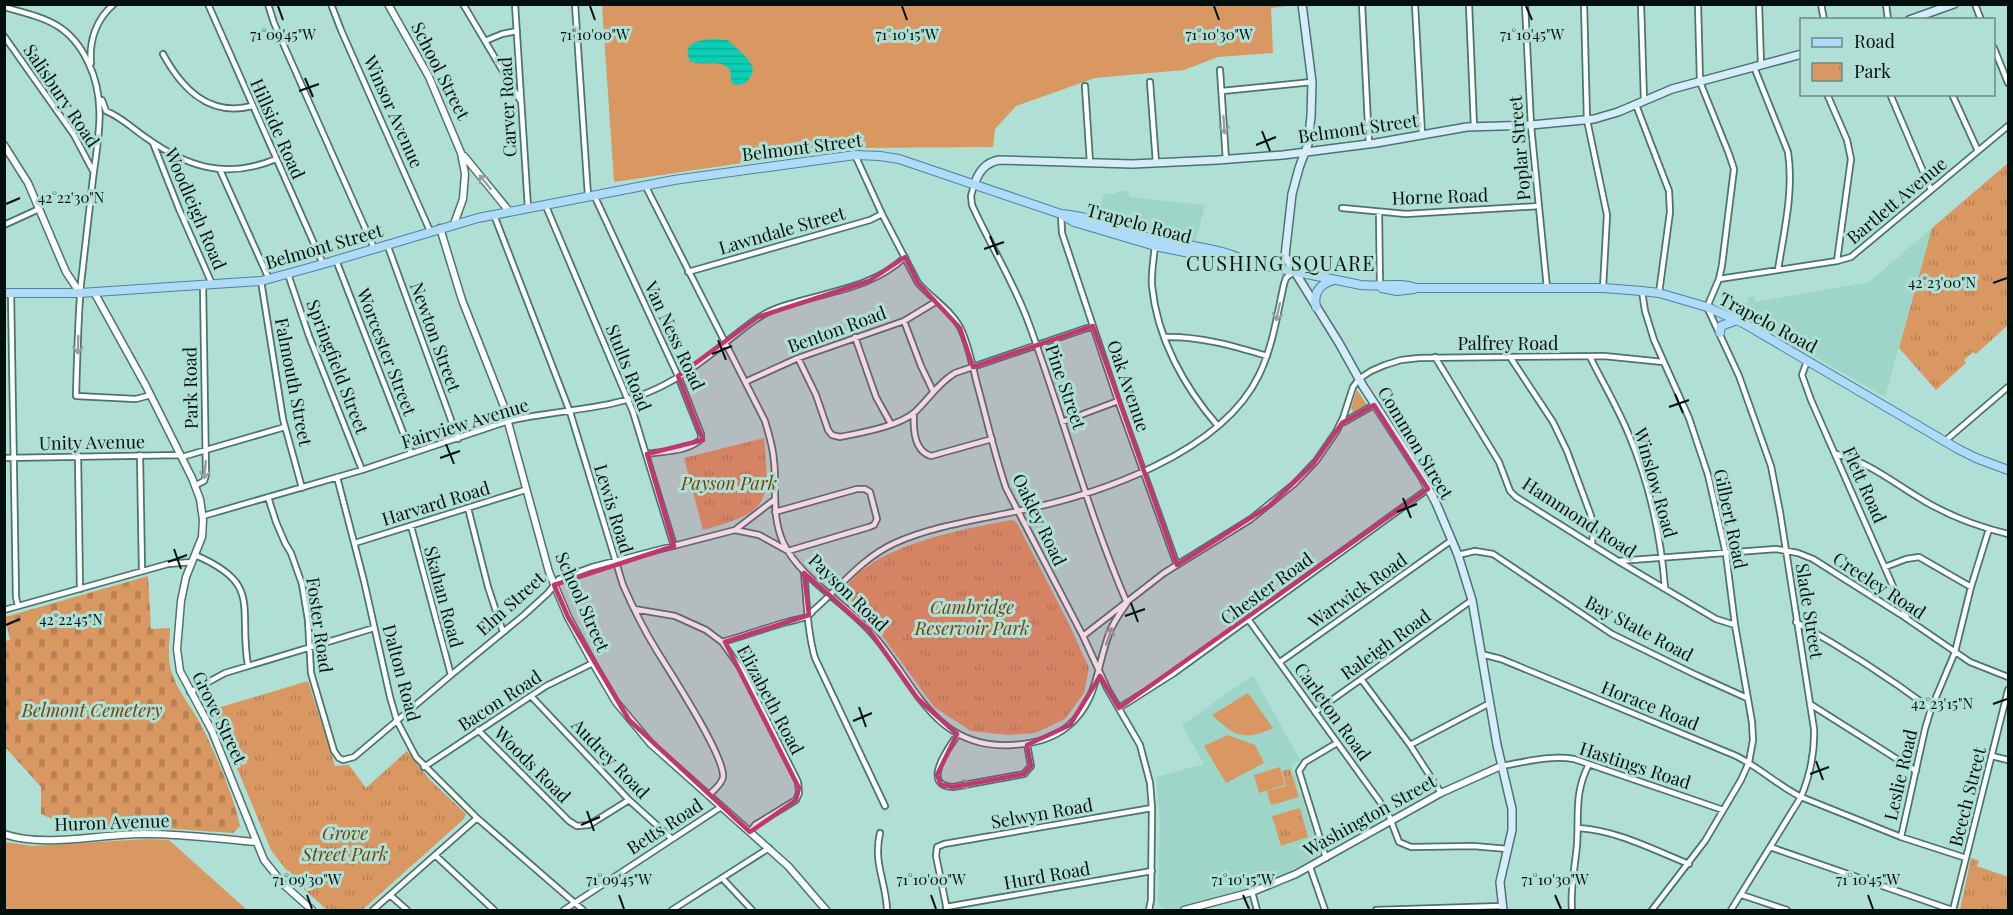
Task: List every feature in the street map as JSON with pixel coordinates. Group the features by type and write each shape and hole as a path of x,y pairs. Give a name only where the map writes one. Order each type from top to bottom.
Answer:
{"main road":[{"name":"Common Street","path":"1302,4 1311,82 1310,122 1308,144 1293,189 1285,249 1286,258 1339,343 1374,405 1428,489 1458,555 1472,600 1501,766 1512,809 1513,820 1500,882 1502,908"},
{"path":"1919,18 1954,4"},
{"name":"Belmont Street","path":"8,293 80,293 265,280 454,224 545,204 645,185 855,155 899,159 974,185 978,174 985,166 999,160 1156,164 1226,160 1369,144 1474,127 1587,120 1612,114 1672,89 1800,55"},
{"name":"Trapelo Road","path":"974,185 1156,242 1234,256 1247,262 1334,280 1380,287 1395,285 1416,288 1603,288 1659,293 1707,307 1737,320 1945,441 1976,458 2005,469"},
{"path":"1316,307 1316,292 1334,280"},
{"path":"1720,333 1723,325 1737,320"}],"street":[{"path":"114,4 103,15 93,35 91,51 101,114 80,293 76,396 136,399 151,395"},
{"name":"Hillside Road","path":"208,4 323,264"},
{"path":"268,4 274,23 374,248"},
{"name":"Winsor Avenue","path":"331,4 430,231"},
{"name":"School Street","path":"388,4 429,78 461,153 465,174 463,199 454,224"},
{"path":"463,4 522,102"},
{"name":"Carver Road","path":"515,4 528,208"},
{"path":"575,4 591,196"},
{"path":"1362,4 1369,144"},
{"path":"1416,4 1422,135"},
{"path":"1469,4 1474,127"},
{"name":"Poplar Street","path":"1525,4 1531,125 1547,288"},
{"path":"1584,4 1587,120 1607,215 1603,288"},
{"path":"1641,4 1644,101"},
{"path":"1698,4 1700,82 1734,169 1719,279 1707,307"},
{"path":"1759,4 1757,66 1790,163 1786,219 1778,270"},
{"path":"4,7 44,18 60,27 84,55 106,111 120,117 153,143 187,162 220,170 250,168 276,159"},
{"path":"485,41 501,34 517,31"},
{"name":"Salisbury Road","path":"4,36 74,135 94,173"},
{"path":"1995,50 2008,83"},
{"path":"163,54 182,83 206,102 229,109 252,106"},
{"path":"1220,70 1226,160"},
{"path":"1150,82 1156,164"},
{"path":"1222,91 1311,82"},
{"path":"1085,86 1090,162"},
{"path":"1828,96 1847,140 1851,159 1837,261"},
{"path":"1891,96 1931,190"},
{"path":"1953,96 1978,151"},
{"path":"1636,105 1669,191 1670,212 1659,293"},
{"name":"Bartlett Avenue","path":"1719,279 1837,261 1857,253 2008,126"},
{"name":"Woodleigh Road","path":"153,143 207,285"},
{"path":"4,145 7,154 28,183 66,272 80,293"},
{"name":"School Street","path":"461,153 508,212"},
{"name":"Oakley Road","path":"855,155 882,214 918,283 953,316 960,328 973,367 1002,478 1099,672 1136,737 1146,761 1152,808 1152,871 1149,910"},
{"name":"Falmouth Street","path":"220,170 265,280 285,427 302,488"},
{"name":"Payson Road","path":"645,185 765,421 774,462 775,512 788,551 804,573 831,594 878,640 918,699 936,717 957,734 981,742 1005,745 1027,744 1058,733 1070,725 1086,705 1099,672 1108,635 1114,621 1127,603"},
{"name":"Pine Street","path":"974,185 971,196 972,205 1008,275 1037,345 1127,603"},
{"name":"Van Ness Road","path":"591,196 678,376 701,434 701,439 687,448 647,454"},
{"name":"Stults Road","path":"545,204 628,399 674,546"},
{"name":"Horne Road","path":"1342,208 1406,214 1539,206"},
{"path":"4,225 39,209"},
{"path":"1379,213 1380,287"},
{"name":"Lawndale Street","path":"688,272 870,220 882,214"},
{"name":"Oak Avenue","path":"1061,214 1061,231 1118,401 1177,565"},
{"name":"Lewis Road","path":"494,215 570,412 615,561 634,609 656,650 686,696 720,763 723,775 721,782 709,795"},
{"name":"School Street","path":"440,228 462,300 508,422 525,490 554,585 592,663 629,720 677,769 769,848 802,880 826,910"},
{"path":"1156,242 1152,285 1164,337 1186,383 1218,426"},
{"name":"Newton Street","path":"387,244 458,439"},
{"name":"Fairview Avenue","path":"203,516 362,470 508,422 531,416 606,406 651,391 678,376 766,313 814,296 869,282 893,268 904,257"},
{"name":"Worcester Street","path":"336,260 411,453"},
{"path":"722,642 809,615 852,572 876,553 893,544 942,528 1087,493 1143,471 1184,451 1218,426 1248,394 1267,356 1285,281 1294,272"},
{"name":"Springfield Street","path":"288,274 309,336 362,470"},
{"name":"Park Road","path":"196,485 206,479 207,285"},
{"name":"Gilbert Road","path":"1642,291 1645,310 1663,362 1698,443 1708,475 1726,554 1735,626 1752,722 1753,740 1749,762"},
{"name":"Grove Street","path":"94,292 151,395 196,485 203,516 202,537 186,577 182,596 177,650 179,669 212,731 256,842 271,870 312,910"},
{"path":"8,293 18,606"},
{"name":"Benton Road","path":"745,382 798,358 904,321 937,301"},
{"name":"Slade Street","path":"1707,307 1739,376 1771,466 1815,744 1808,780 1801,797 1731,910"},
{"path":"904,321 933,391"},
{"path":"798,358 816,395 828,430 832,435 840,437 902,420 914,413 946,378 1094,326"},
{"path":"855,337 876,398 891,424"},
{"path":"1164,337 1202,340 1267,356"},
{"name":"Hammond Road","path":"1435,357 1498,462 1510,491 1516,497 1716,619 1735,626"},
{"path":"1510,357 1553,422 1567,451 1594,526 1592,543"},
{"name":"Winslow Road","path":"1590,357 1629,437 1650,503 1663,558 1665,588"},
{"name":"Palfrey Road","path":"1359,379 1374,369 1411,358 1620,357 1663,362"},
{"name":"Flett Road","path":"1807,361 1802,375 1908,620"},
{"name":"Payson Road","path":"1083,636 1177,565 1251,519 1288,490 1316,461 1340,426 1353,387 1359,379"},
{"path":"1945,441 2008,387"},
{"path":"1062,422 1118,401"},
{"name":"Payson Road","path":"1340,426 1350,417 1374,405"},
{"path":"914,413 918,445 924,454 931,456 992,439"},
{"name":"Unity Avenue","path":"4,458 181,456 206,451 285,427"},
{"path":"1836,454 1861,462 1925,502 1957,518 2008,534"},
{"path":"140,455 142,571"},
{"path":"78,456 80,589"},
{"path":"2005,469 2008,461"},
{"name":"Dalton Road","path":"337,477 355,543 390,697 397,721 416,758 477,818 583,910"},
{"path":"775,512 858,489 870,492 877,519 874,525 788,551"},
{"name":"Chester Road","path":"1119,708 1174,673 1428,489"},
{"name":"Harvard Road","path":"355,543 525,490"},
{"name":"Foster Road","path":"268,497 302,584 308,621 311,673 334,751 339,758"},
{"name":"Elm Street","path":"339,758 343,760 354,757 524,615 548,593 559,579 615,561 735,530 774,500"},
{"path":"468,508 502,632"},
{"name":"Skahan Road","path":"411,526 451,675"},
{"name":"Leslie Road","path":"1901,837 1931,709 1955,652 1971,587 1989,529"},
{"name":"Elm Street","path":"735,530 759,534 788,551"},
{"name":"Warwick Road","path":"1280,662 1452,540"},
{"name":"Creeley Road","path":"1618,561 1786,550 1813,559 1955,652 1984,669 2008,677"},
{"name":"Bay State Road","path":"1458,555 1475,551 1493,554 1612,634 1747,698"},
{"path":"1885,567 1919,557 1971,587"},
{"path":"4,610 173,562 194,559 223,569 239,584 244,602 248,666"},
{"path":"804,573 809,635 815,658 885,806"},
{"name":"Raleigh Road","path":"1316,712 1472,600"},
{"name":"Elizabeth Road","path":"634,609 675,616 699,626 722,642 742,670 798,782 799,794 796,800 755,825 750,832"},
{"name":"Carleton Road","path":"1248,619 1388,813 1399,842 1411,847 1473,846 1508,849"},
{"path":"1796,622 1834,643 1931,709"},
{"path":"190,692 225,673 374,628"},
{"name":"Horace Road","path":"1481,654 1501,659 1643,716 1749,762 1786,790 1801,797 1901,837 1966,858"},
{"name":"Bacon Road","path":"424,767 531,696 592,663"},
{"path":"1361,679 1442,793"},
{"name":"Beech Street","path":"1953,910 2008,690"},
{"name":"Audrey Road","path":"531,696 629,800 672,839"},
{"path":"1410,746 1490,703"},
{"path":"1810,704 1916,771"},
{"name":"Woods Road","path":"478,730 560,813 577,826 589,825 629,800"},
{"path":"957,734 938,769 938,779 945,787 1024,774 1031,766 1027,744"},
{"path":"1326,858 1299,771 1305,762 1337,743"},
{"path":"1992,756 2008,760"},
{"name":"Hastings Road","path":"1501,766 1562,757 1723,810"},
{"path":"1652,910 1705,841 1749,762"},
{"path":"1572,910 1578,828 1578,791 1589,764"},
{"name":"Washington Street","path":"1184,910 1200,909 1296,874 1442,793 1501,766"},
{"name":"Betts Road","path":"564,910 721,807"},
{"name":"Selwyn Road","path":"946,909 936,856 937,848 944,844 1152,808"},
{"path":"373,910 477,818"},
{"path":"1578,828 1593,828 1689,864"},
{"path":"880,833 878,864 887,910"},
{"name":"Huron Avenue","path":"4,834 22,839 43,840 156,834 256,842"},
{"path":"1770,847 1953,910"},
{"path":"672,910 769,848"},
{"path":"435,855 494,910"},
{"path":"1310,867 1325,910"},
{"name":"Hurd Road","path":"946,909 1152,871"},
{"path":"722,878 752,910"},
{"path":"1252,891 1257,910"},
{"path":"390,895 407,910"},
{"path":"1742,895 1787,910"},
{"path":"1376,910 1502,908"}],"highlighted area":[{"path":"905,257 918,283 960,328 973,367 1093,326 1177,565 1269,506 1313,464 1342,423 1374,405 1428,489 1119,708 1100,676 1070,725 1027,745 1031,766 1024,774 953,787 941,785 937,775 957,734 918,699 869,630 804,573 809,615 725,642 799,788 796,800 750,832 629,720 568,617 554,585 674,546 647,454 703,440 678,376 758,317 869,281"}],"shaded area":[{"path":"711,39 728,40 747,58 752,73 746,83 732,84 730,70 721,64 700,64 690,61 689,47 696,42"},
{"path":"1129,191 1129,197 1205,205 1196,241 1098,215 1104,193 1116,195 1116,192"},
{"path":"1932,228 1885,397 1742,315 1742,303 1748,302 1748,297 1754,296 1755,302 1869,282"},
{"path":"1253,675 1300,760 1292,766 1319,852 1318,857 1265,884 1175,910 1165,910 1158,900 1160,819 1156,777 1204,764 1182,725"}],"green space":[{"path":"602,5 1293,5 1271,8 1273,53 1218,57 1184,70 1095,78 1016,106 995,129 993,147 844,148 614,182"},
{"path":"2008,163 2008,325 1976,354 1973,352 1964,360 1966,363 1936,390 1899,348 1932,228"},
{"path":"1357,390 1367,405 1353,412 1351,408"},
{"name":"Payson Park","path":"764,438 767,478 765,492 760,502 753,511 741,517 703,530 684,458"},
{"name":"Cambridge Reservoir Park","path":"1010,520 1015,521 1018,525 1089,668 1084,693 1065,719 1035,733 1008,735 971,731 934,707 884,638 866,617 845,599 844,590 857,574 875,561 896,551 943,535"},
{"name":"Belmont Cemetery","path":"148,576 151,629 170,628 169,654 173,677 205,734 228,787 240,826 233,833 147,827 79,831 41,814 41,787 5,747 5,641 10,640 5,617"},
{"name":"Grove Street Park","path":"308,681 335,766 349,765 366,788 407,751 429,779 466,814 464,819 362,910 327,910 293,879 271,850 211,710"},
{"path":"1248,693 1273,728 1254,735 1240,735 1227,728 1212,715"},
{"path":"1228,735 1255,745 1264,763 1226,783 1204,746"},
{"path":"1280,767 1285,785 1259,793 1254,775"},
{"path":"1290,769 1299,797 1271,805 1267,791 1286,786 1282,771"},
{"path":"1300,808 1308,837 1281,846 1272,816"},
{"path":"147,839 169,840 247,910 5,910 5,842 32,846"},
{"path":"1971,858 1979,861 1977,866 2008,877 2008,910 1960,910"}],"district":[{"name":"CUSHING SQUARE","path":"1281,264"}]}
